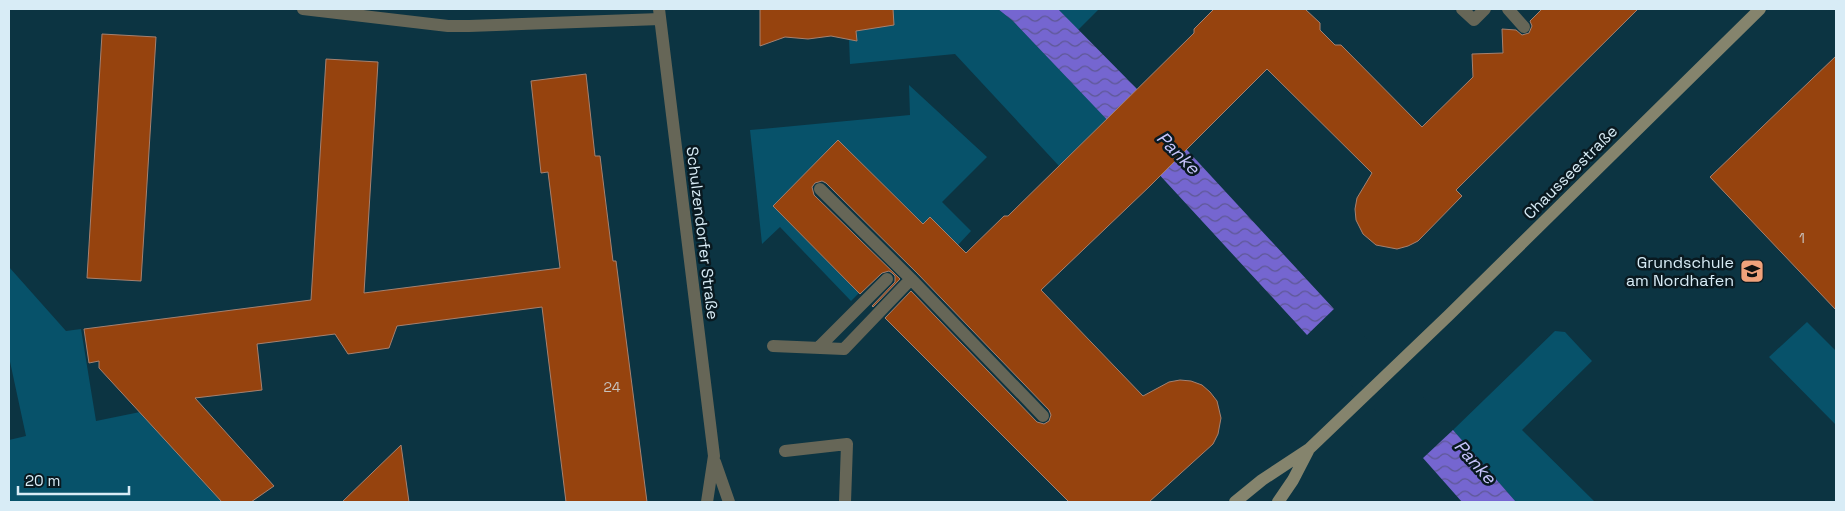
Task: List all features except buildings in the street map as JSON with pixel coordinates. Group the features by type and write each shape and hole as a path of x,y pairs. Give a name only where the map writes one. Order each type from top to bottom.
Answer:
{"main road":[{"name":"Chausseestraße","path":"1309,449 1760,9"},
{"path":"1235,502 1262,480 1309,449"},
{"path":"1278,502 1293,480 1309,449"}],"street":[{"path":"303,9 448,26 660,14"},
{"path":"1462,9 1474,20 1486,9"},
{"path":"1508,9 1524,27"},
{"name":"Schulzendorfer Straße","path":"660,14 714,462 729,502"},
{"path":"820,189 911,279 1043,416"},
{"path":"818,348 887,278"},
{"path":"773,346 844,349 911,279"},
{"path":"785,451 847,444 845,502"},
{"name":"Schulzendorfer Straße","path":"707,502 714,462"}],"shaded area":[{"path":"856,9 998,9 1013,21 1107,119 1059,166 955,54 850,64 849,39 857,41"},
{"path":"1058,9 1099,9 1078,30"},
{"path":"909,85 987,157 942,202 971,231 958,245 930,217 923,224 838,141 773,206 859,293 851,301 780,227 762,244 750,130 910,115"},
{"path":"9,267 66,331 81,329 96,421 140,412 222,502 9,502 9,440 26,436 9,357"},
{"path":"1807,322 1836,351 1836,425 1769,357"},
{"path":"1555,331 1565,332 1592,361 1522,430 1595,502 1516,502 1453,430"}],"water":[{"name":"Panke","path":"998,9 1058,9 1137,89 1187,150 1334,309 1453,430 1516,502 1462,502 1155,170 1013,21"}],"pier":[{"path":"1336,307 1454,429 1422,459 1305,337"}],"place":[{"name":"Grundschule am Nordhafen","path":"1752,271"}]}
